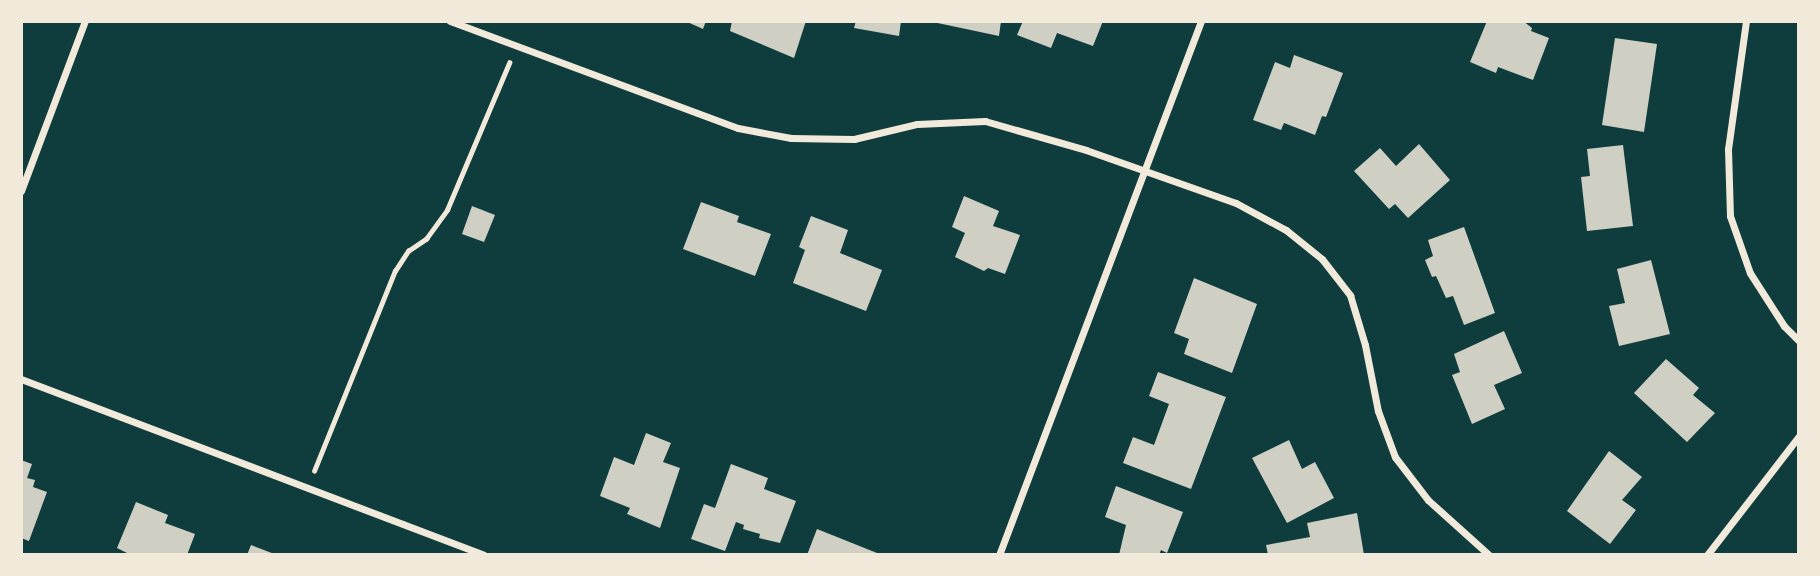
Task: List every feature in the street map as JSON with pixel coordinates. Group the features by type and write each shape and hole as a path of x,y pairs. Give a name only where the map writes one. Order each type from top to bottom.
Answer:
{"street":[{"path":"21,191 85,21"},
{"path":"450,21 738,128 791,138 854,139 917,124 985,121 1237,202 1286,230 1322,259 1350,295 1365,345 1378,411 1395,457 1428,500 1489,555"},
{"path":"999,555 1142,170 1201,21"},
{"path":"1746,21 1728,149 1730,216 1750,274 1784,326 1799,341"},
{"path":"21,379 484,555"},
{"path":"1707,555 1799,436"}],"path":[{"path":"307,488 395,271 408,251 425,239 447,209 516,46"}],"building":[{"path":"685,21 706,21 703,29"},
{"path":"732,21 806,21 794,58 730,31"},
{"path":"856,21 901,21 899,36 854,28"},
{"path":"928,21 1001,21 999,36"},
{"path":"1023,21 1103,21 1093,46 1057,33 1051,48 1017,35"},
{"path":"1487,21 1523,21 1532,28 1531,31 1549,38 1533,80 1498,67 1496,73 1470,62"},
{"path":"1615,38 1657,44 1644,132 1602,125"},
{"path":"1294,55 1343,73 1326,117 1322,116 1315,135 1284,123 1281,130 1253,120 1275,62 1290,68"},
{"path":"1419,144 1450,180 1408,218 1395,204 1389,209 1354,171 1380,148 1396,166"},
{"path":"1623,145 1633,226 1587,231 1581,177 1590,176 1587,149"},
{"path":"964,196 999,211 993,226 1020,235 1005,274 988,268 984,271 955,257 965,233 952,227"},
{"path":"701,202 739,216 737,222 771,234 755,276 683,249"},
{"path":"472,206 495,215 484,242 462,234"},
{"path":"811,216 848,230 840,253 882,270 866,311 793,283 805,250 799,247"},
{"path":"1464,227 1495,313 1464,325 1453,296 1446,298 1425,260 1433,256 1428,240"},
{"path":"1651,260 1670,334 1619,346 1609,306 1625,303 1617,269"},
{"path":"1194,278 1257,304 1232,373 1184,354 1189,339 1174,333"},
{"path":"1504,331 1522,373 1494,385 1505,409 1472,424 1452,375 1460,372 1454,354"},
{"path":"1666,359 1699,388 1693,395 1715,413 1687,442 1634,393"},
{"path":"1158,372 1226,397 1191,489 1123,463 1133,437 1154,445 1169,404 1149,396"},
{"path":"646,433 671,443 663,462 680,468 660,528 627,514 630,508 600,496 614,457 634,465"},
{"path":"1289,440 1302,469 1315,462 1334,498 1287,523 1252,458"},
{"path":"1609,451 1642,477 1622,500 1636,510 1610,544 1567,511"},
{"path":"21,460 32,464 27,478 35,480 33,487 47,492 29,541 21,538"},
{"path":"731,464 768,478 764,489 796,501 780,543 759,538 760,534 743,529 744,525 736,522 725,551 691,539 704,504 715,508"},
{"path":"1116,486 1183,512 1167,553 1161,550 1159,555 1119,555 1126,525 1105,517"},
{"path":"136,502 168,515 165,523 195,534 187,555 131,555 117,548"},
{"path":"1357,513 1364,555 1268,555 1266,545 1310,537 1307,523"},
{"path":"817,529 882,555 807,555"},
{"path":"251,545 277,555 247,555"}]}
